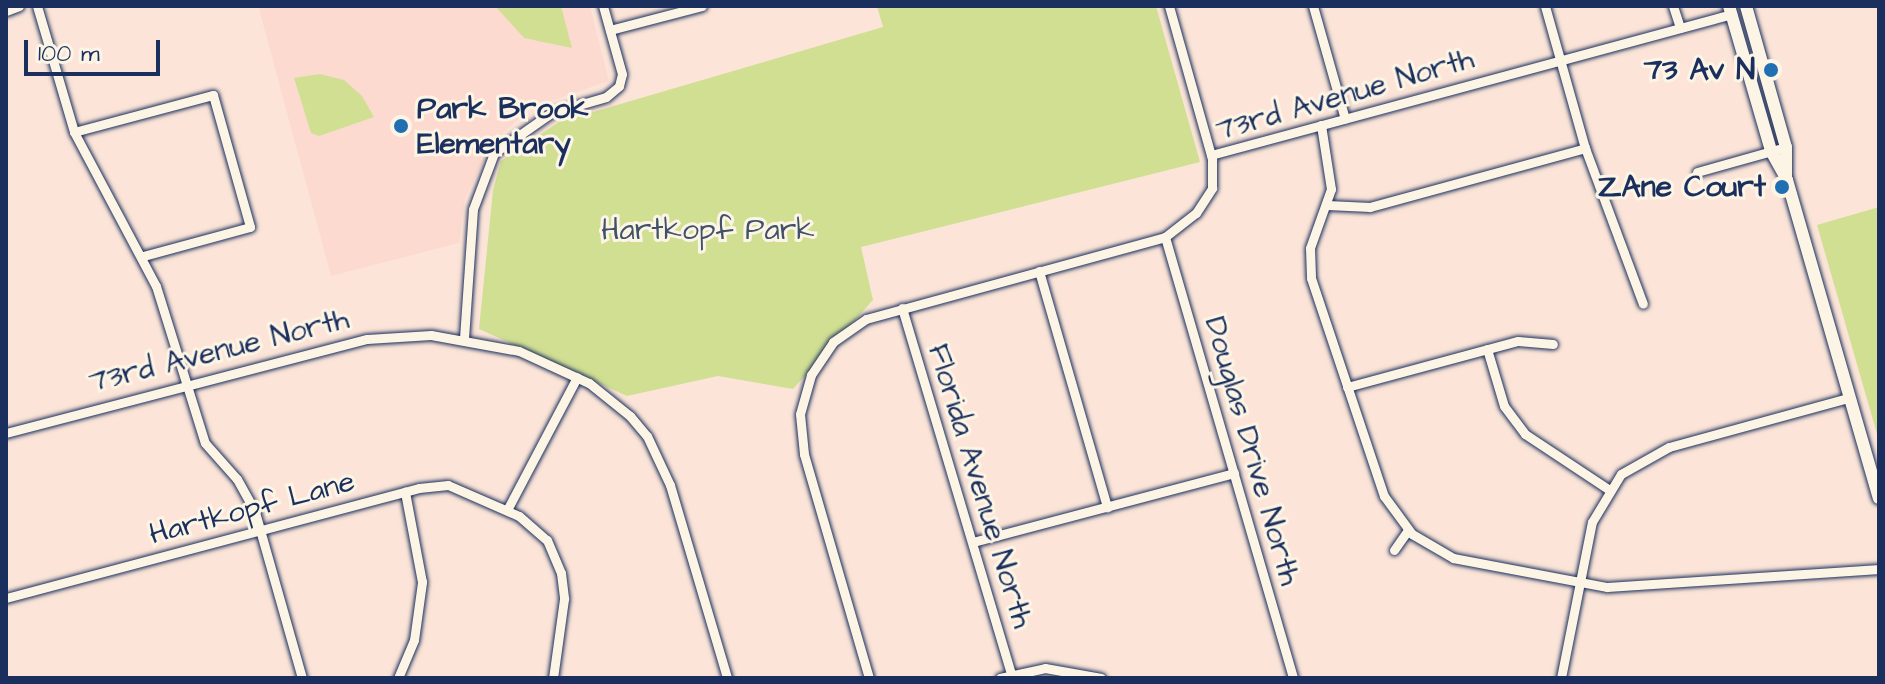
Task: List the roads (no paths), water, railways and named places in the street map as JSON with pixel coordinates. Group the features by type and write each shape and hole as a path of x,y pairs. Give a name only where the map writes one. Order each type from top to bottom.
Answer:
{"street":[{"path":"6,11 19,6"},
{"path":"37,6 74,132 143,256 205,443 247,495 302,678"},
{"path":"464,338 473,209 494,153 551,113 606,97 619,86 622,74 603,6"},
{"path":"610,30 702,6"},
{"path":"1169,6 1211,155"},
{"path":"1313,6 1345,119"},
{"path":"1545,6 1563,60 1585,148 1643,304"},
{"path":"1673,6 1680,28"},
{"name":"73rd Avenue North","path":"869,678 804,454 800,414 820,357 849,329 902,308 1165,237 1205,202 1214,174 1211,155 1680,28 1730,10 1763,6"},
{"path":"1746,8 1786,147 1787,180"},
{"path":"1730,10 1771,151 1787,180 1879,498"},
{"path":"74,132 213,95 250,227 143,256"},
{"path":"1321,125 1332,173 1327,205 1314,233 1309,263 1384,496 1408,530 1453,558 1580,583 1624,587 1879,569"},
{"path":"1697,172 1786,147"},
{"path":"1327,205 1370,207 1585,148"},
{"name":"Douglas Drive North","path":"1165,237 1293,678"},
{"path":"1039,271 1107,507"},
{"name":"Florida Avenue North","path":"902,308 1012,676"},
{"name":"73rd Avenue North","path":"6,433 367,339 446,336 519,351 577,377 630,416 661,460 727,678"},
{"path":"1347,387 1518,341 1553,344"},
{"path":"1487,349 1504,406 1525,434 1608,489"},
{"path":"507,510 577,377"},
{"path":"1561,678 1592,522 1608,489 1651,454 1848,398"},
{"path":"973,542 1234,473"},
{"name":"Hartkopf Lane","path":"6,598 405,492 448,485 507,510 547,540 561,573 563,625 553,678"},
{"path":"398,678 414,640 422,582 405,492"},
{"path":"1394,550 1408,530"},
{"path":"1000,678 1066,668 1101,678"}],"place":[{"name":"73 Av N","path":"1771,70"},
{"name":"Park Brook Elementary","path":"401,126"},
{"name":"ZAne Court","path":"1782,187"}],"park label":[{"name":"Hartkopf Park","path":"708,230"}]}
